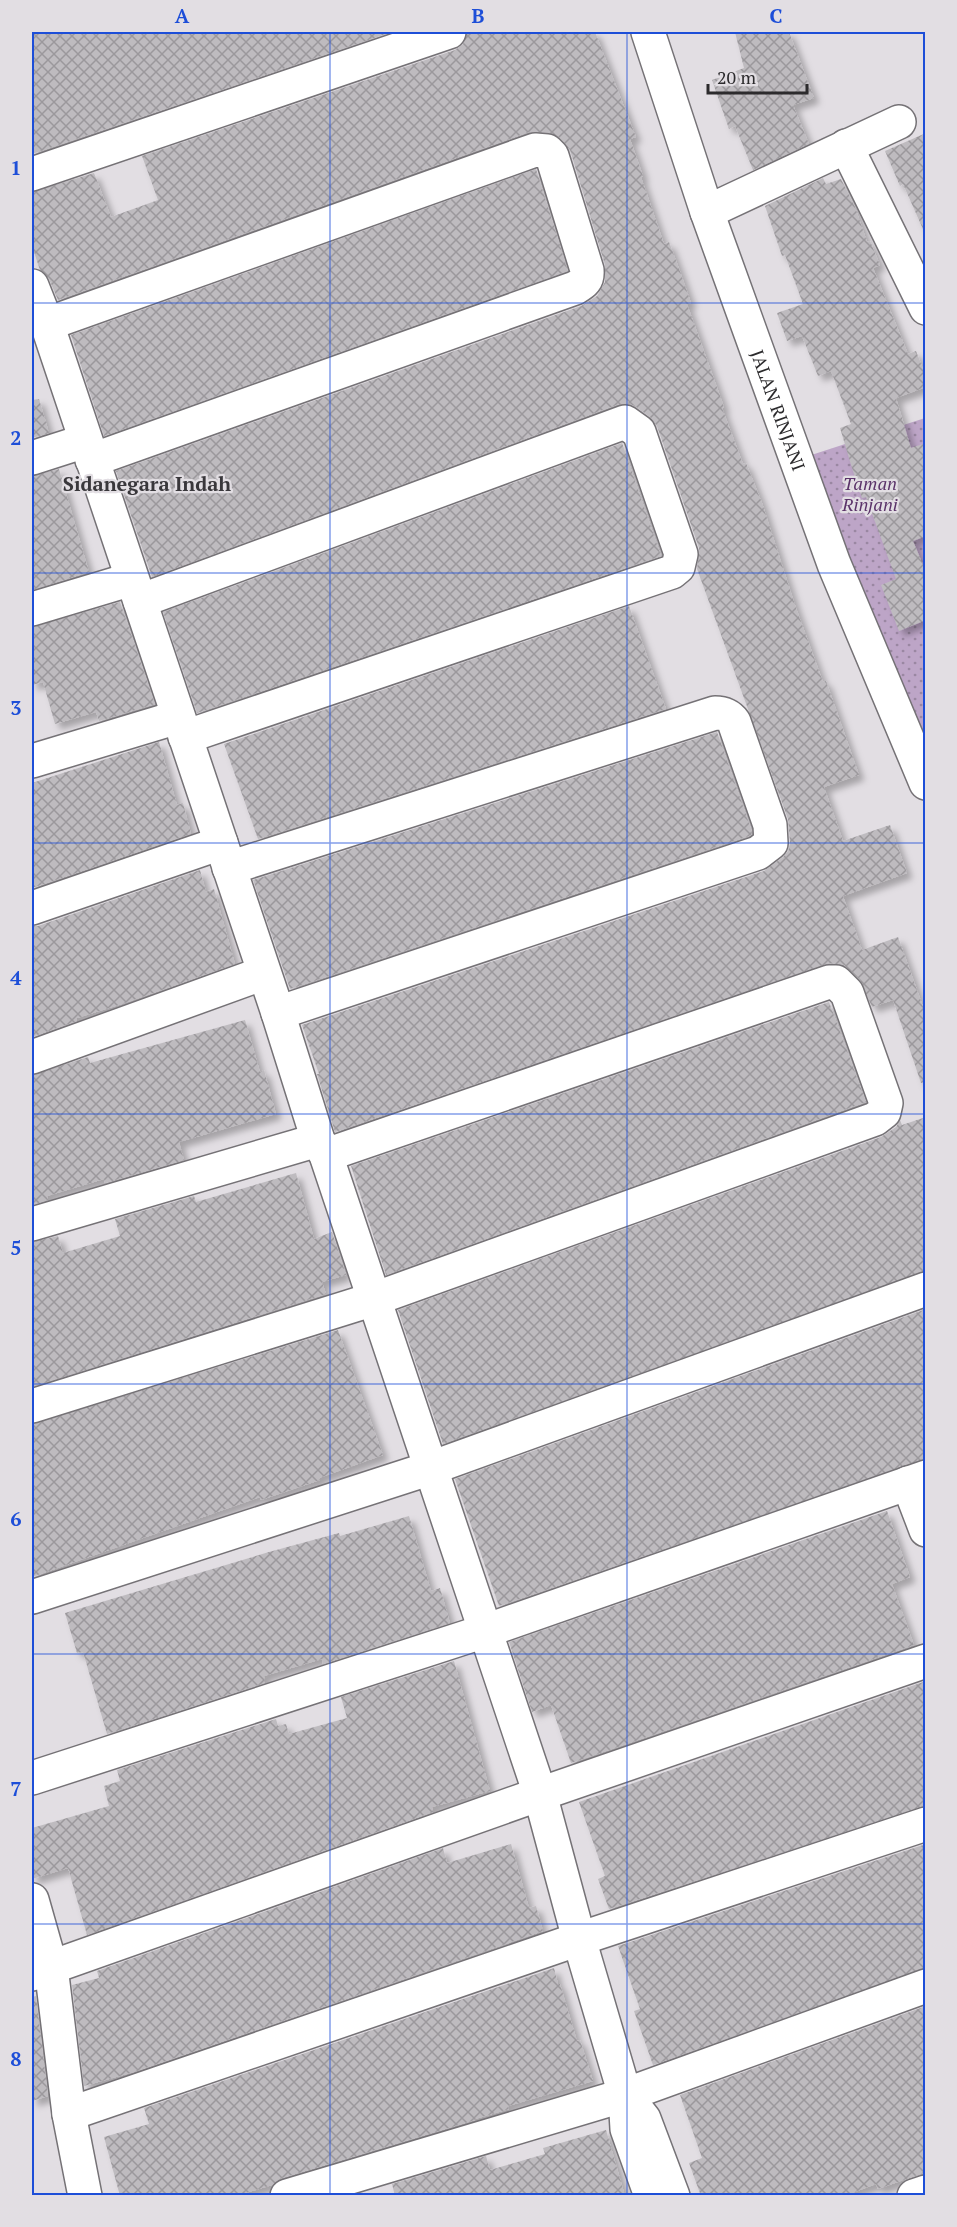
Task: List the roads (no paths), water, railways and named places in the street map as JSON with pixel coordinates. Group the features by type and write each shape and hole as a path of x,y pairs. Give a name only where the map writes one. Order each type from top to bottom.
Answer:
{"street":[{"path":"32,174 449,32"},
{"name":"JALAN RINJANI","path":"648,32 707,212 834,564 922,768"},
{"path":"707,212 899,122"},
{"path":"846,147 926,308"},
{"path":"32,458 89,450 583,284 588,278 587,270 552,156 547,151 536,150 37,305 89,450 540,1794 579,1939 625,2095 627,2129 651,2196"},
{"path":"32,609 136,590 625,423 639,432 681,554 678,567 672,572 181,727 32,762"},
{"path":"32,909 225,856 715,713 729,716 734,722 770,825 771,843 758,853 278,1013"},
{"path":"32,1057 264,973"},
{"path":"32,1224 322,1148 829,982 836,982 847,993 886,1103 884,1112 875,1119 374,1299 32,1406"},
{"path":"32,1597 431,1468 926,1289"},
{"path":"32,1778 485,1631 917,1480 926,1530"},
{"path":"41,1971 540,1794 926,1661"},
{"path":"69,2114 579,1939 926,1824"},
{"path":"32,1900 41,1971 85,2196"},
{"path":"287,2196 625,2095 926,1986"},
{"path":"625,2095 644,2119 673,2196"},
{"path":"914,2196 926,2192"}],"district":[{"name":"Sidanegara Indah","path":"147,483"}],"park label":[{"name":"Taman Rinjani","path":"870,493"}]}
